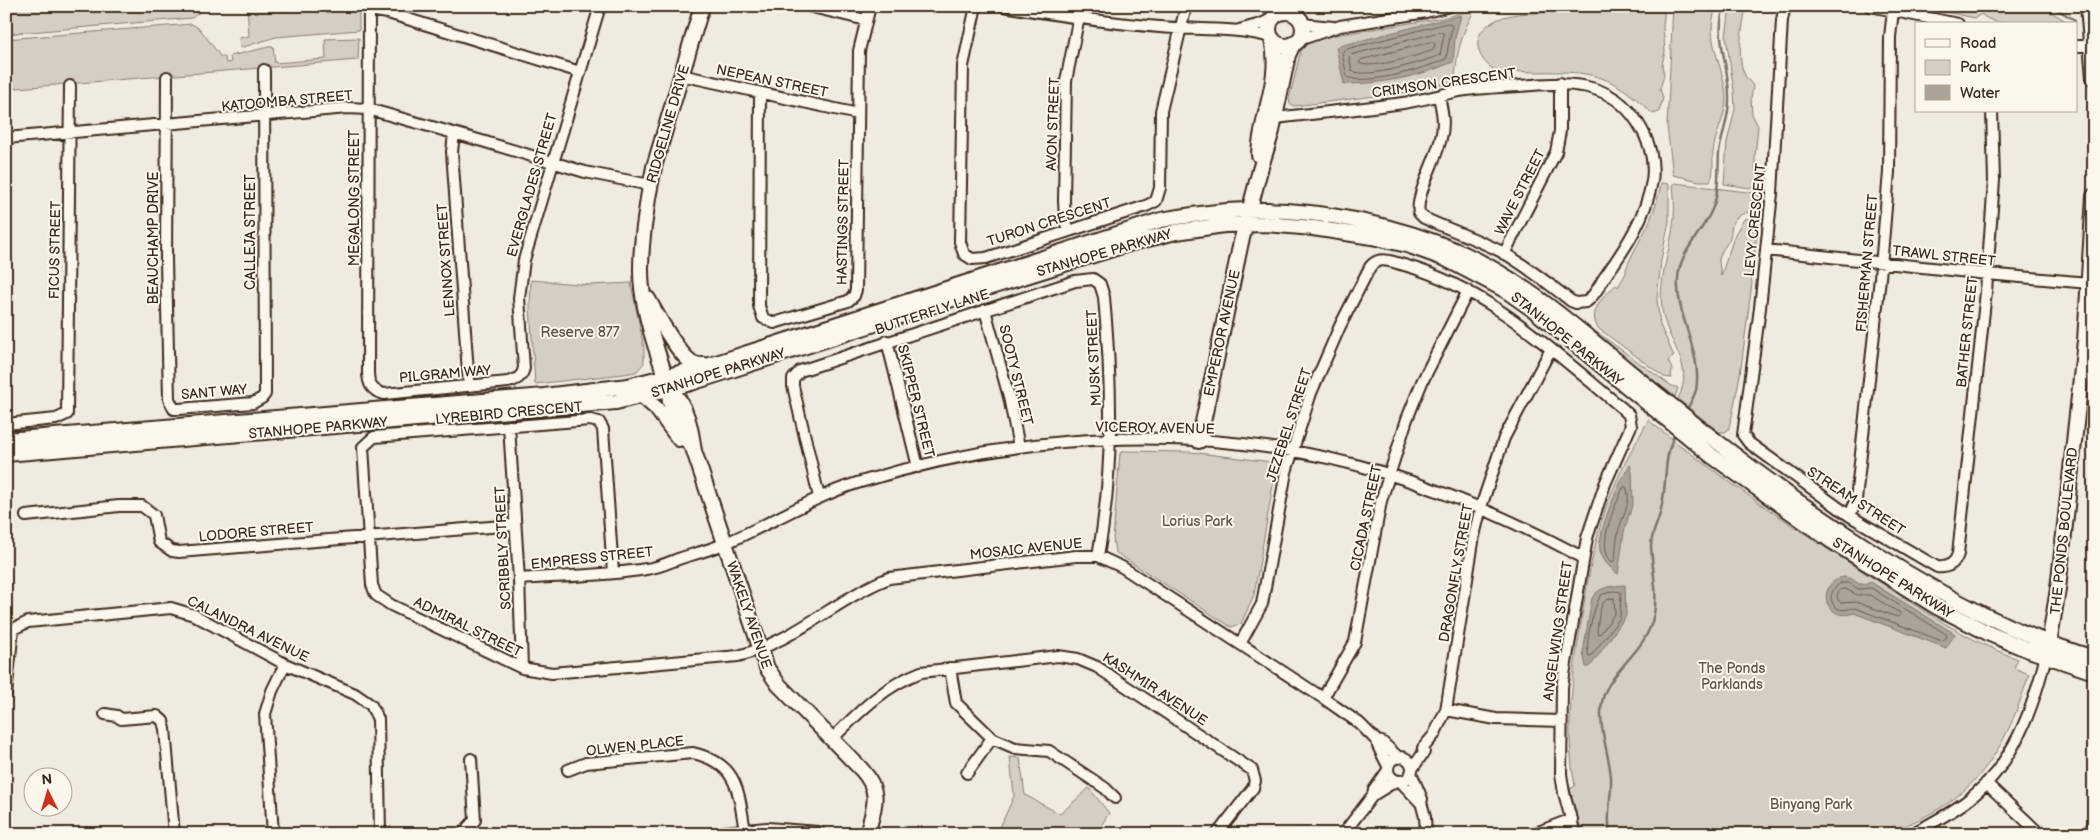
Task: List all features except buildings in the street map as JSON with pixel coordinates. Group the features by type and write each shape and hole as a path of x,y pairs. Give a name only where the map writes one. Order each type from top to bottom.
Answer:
{"main road":[{"name":"RIDGELINE DRIVE","path":"668,383 651,333 642,288 642,260 650,185 702,6"},
{"path":"2088,6 2094,78"},
{"path":"1286,12 1298,16 1302,34 1288,55 1276,118 1260,170 1260,139 1274,72 1275,54 1268,28 1276,14 1286,12"},
{"path":"1272,39 1280,45 1296,42"},
{"name":"EMPEROR AVENUE","path":"1199,441 1245,224 1260,170"},
{"name":"THE PONDS BOULEVARD","path":"2047,651 2058,589 2089,342 2089,283 2094,196"},
{"name":"STANHOPE PARKWAY","path":"6,454 616,402 642,396 707,366 1161,220 1196,214 1249,210 1293,212 1368,222 1417,236 1464,254 1505,276 1536,298 1753,471 1814,514 1917,580 2047,651 2094,672"},
{"name":"STANHOPE PARKWAY","path":"6,440 544,396 668,383 1132,243 1195,228 1245,224 1297,226 1372,237 1417,248 1461,266 1505,290 1524,303 1683,435 1830,540 1937,607 1990,634 2047,651 2094,658"},
{"path":"642,288 662,326 678,348 694,364 707,366"},
{"name":"WAKELY AVENUE","path":"668,383 670,401 681,430 694,451 760,650 772,677 868,776 874,788 875,805 867,834"},
{"path":"642,396 656,408 679,439 694,451"},
{"path":"724,834 780,830 818,834"}],"street":[{"name":"EVERGLADES STREET","path":"521,376 524,368 519,298 528,244 600,6"},
{"path":"808,6 866,20"},
{"name":"HASTINGS STREET","path":"760,93 759,306 761,315 769,322 779,323 848,301 855,293 857,286 860,52 870,6"},
{"name":"TURON CRESCENT","path":"976,6 963,66 960,242 962,251 969,258 981,259 1151,204 1157,198 1160,188 1161,111 1181,28"},
{"path":"1004,6 1079,18 1181,28 1238,30 1272,39"},
{"name":"AVON STREET","path":"1068,231 1065,220 1064,201 1066,81 1081,6"},
{"path":"1181,28 1186,6"},
{"path":"1296,42 1334,27 1401,11 1450,6"},
{"name":"LEVY CRESCENT","path":"1743,435 1766,250 1776,141 1782,20 1785,6"},
{"path":"1870,6 1948,22"},
{"path":"369,8 580,72"},
{"name":"MEGALONG STREET","path":"369,8 368,379 372,388"},
{"name":"FISHERMAN STREET","path":"1850,516 1856,500 1882,263 1889,172 1890,37 1893,11"},
{"path":"1238,30 1261,24 1276,14"},
{"path":"1298,16 1334,27"},
{"path":"2078,46 2091,46"},
{"name":"CALLEJA STREET","path":"264,70 265,394"},
{"name":"NEPEAN STREET","path":"681,75 858,114"},
{"name":"BEAUCHAMP DRIVE","path":"167,77 166,260 168,399"},
{"name":"CRIMSON CRESCENT","path":"1276,118 1402,103 1475,89 1560,83 1594,88 1618,102 1631,113 1641,128 1648,144 1652,162 1650,188 1637,225 1620,255 1589,300 1581,303 1571,301 1532,271 1504,254"},
{"name":"WAVE STREET","path":"1504,254 1556,152 1560,131 1560,83"},
{"name":"FICUS STREET","path":"6,424 56,419 67,414 70,86"},
{"path":"1439,96 1442,113 1442,136 1419,202 1418,213 1424,218 1504,254"},
{"name":"KATOOMBA STREET","path":"6,138 348,108 368,109 598,176 650,185"},
{"name":"BATHER STREET","path":"1958,554 1987,274 1994,180 1992,112"},
{"name":"LENNOX STREET","path":"454,133 452,152 469,386"},
{"name":"TRAWL STREET","path":"1766,250 2089,283"},
{"name":"JEZEBEL STREET","path":"1240,644 1262,604 1282,494 1292,452 1311,393 1340,326 1370,267 1377,261 1386,260 1429,273 1468,291"},
{"name":"BUTTERFLY LANE","path":"819,497 794,392 793,379 800,371 887,341 1076,281 1086,278 1096,280"},
{"name":"MUSK STREET","path":"1096,280 1103,290 1107,320 1111,439 1105,510 1098,556"},
{"path":"1468,291 1507,314 1551,349"},
{"name":"CICADA STREET","path":"1323,698 1355,642 1388,474 1415,398 1468,291"},
{"name":"SOOTY STREET","path":"985,310 1004,375 1019,447"},
{"name":"SKIPPER STREET","path":"887,341 918,467"},
{"name":"ANGELWING STREET","path":"1551,349 1626,411 1632,422 1627,439 1605,484 1582,557 1562,687 1562,785 1575,834"},
{"name":"DRAGONFLY STREET","path":"1401,758 1423,748 1434,735 1446,710 1474,536 1481,508 1504,438 1551,349"},
{"name":"PILGRAM WAY","path":"372,388 384,394 508,382 521,376"},
{"name":"SANT WAY","path":"168,399 174,409 179,409 253,403 265,394"},
{"name":"LYREBIRD CRESCENT","path":"367,536 362,452 368,442 374,437 590,420 599,422 603,429 613,572"},
{"name":"SCRIBBLY STREET","path":"509,426 519,579 522,668"},
{"name":"STREAM STREET","path":"1743,435 1748,443 1850,516 1931,565 1946,567 1954,562 1958,554"},
{"name":"VICEROY AVENUE","path":"724,544 819,497 857,483 918,467 1019,447 1111,439 1199,441 1292,452 1388,474 1481,508 1582,557"},
{"name":"LODORE STREET","path":"26,516 120,506 142,506 154,516 159,542 172,551 179,552 515,525"},
{"name":"ADMIRAL STREET","path":"367,536 372,584 376,595 391,605 522,668 552,673 727,657 760,650"},
{"name":"EMPRESS STREET","path":"519,579 649,569 724,544"},
{"name":"MOSAIC AVENUE","path":"760,650 869,587 889,578 1098,556 1122,567 1323,698 1359,723 1378,741 1382,742 1401,758"},
{"name":"CALANDRA AVENUE","path":"6,694 13,629 28,622 171,608 194,615 285,664 355,694 371,705 378,719 380,834"},
{"path":"1910,834 1937,821 1966,802 1999,768 2022,730 2047,651"},
{"name":"KASHMIR AVENUE","path":"832,740 882,692 921,672 1058,656 1078,658 1097,667 1252,770 1255,781 1253,788 1217,834"},
{"path":"273,834 265,714 272,691 285,664"},
{"path":"950,668 956,703 992,738 1015,748 1034,748 1049,752 1105,788 1115,798"},
{"path":"1446,710 1496,719 1561,721"},
{"path":"105,714 121,719 157,716 163,721 174,834"},
{"path":"967,773 992,738"},
{"name":"MOSAIC AVENUE","path":"1378,741 1378,746 1388,768"},
{"name":"DRAGONFLY STREET","path":"1412,771 1424,752 1423,748"},
{"name":"OLWEN PLACE","path":"568,770 586,763 693,754 708,757 732,776 737,789 745,831"},
{"path":"1343,834 1373,795 1374,790 1393,760 1401,758 1409,762 1422,799 1420,802 1425,817 1426,834"},
{"path":"462,834 474,820 471,759"},
{"path":"1388,768 1390,777 1398,781 1416,801 1420,802"},
{"path":"1373,795 1398,781 1407,779 1412,771"},
{"path":"1986,783 2040,834"},
{"path":"1533,834 1572,819"},
{"path":"2087,834 2094,825"}],"green space":[{"path":"44,6 207,6 192,18 6,34 6,9"},
{"path":"247,6 359,6 359,30 276,37 240,48 239,38 249,36"},
{"path":"1598,6 1665,6 1663,27 1665,51 1662,65 1664,75 1660,89 1663,98 1659,112 1653,114 1625,90 1613,83 1587,74 1498,72 1485,62 1478,49 1480,35 1484,29 1503,17 1530,13 1573,12"},
{"path":"1673,6 1717,6 1713,18 1713,42 1725,88 1726,100 1714,145 1713,171 1710,181 1699,181 1673,175 1667,126"},
{"path":"1730,6 1746,6 1741,40 1741,57 1745,75 1753,86 1751,98 1752,114 1758,126 1755,157 1756,183 1754,187 1750,188 1724,184 1727,142 1735,109 1726,37"},
{"path":"1916,6 2041,6 2068,22 1999,22 1981,14 1975,18"},
{"path":"1475,9 1460,44 1455,82 1408,92 1294,106 1290,104 1289,99 1301,50 1305,43 1329,36 1442,18"},
{"path":"192,24 200,29 221,57 225,57 226,63 231,62 230,56 273,46 275,63 326,59 325,39 359,38 358,60 6,89 6,39"},
{"path":"1661,183 1669,184 1669,222 1661,260 1657,299 1660,325 1674,356 1668,361 1672,369 1671,378 1664,377 1598,328 1594,316 1598,304 1616,285 1618,287 1626,273 1628,263 1652,215"},
{"path":"1673,184 1755,193 1761,198 1756,209 1743,214 1734,221 1729,240 1719,261 1721,276 1735,234 1744,219 1754,218 1758,224 1754,261 1749,265 1752,283 1740,375 1732,416 1728,430 1725,432 1719,432 1678,399 1683,386 1684,375 1682,364 1665,321 1661,297 1663,275 1674,218"},
{"name":"Reserve 877","path":"531,280 590,285 631,283 644,348 644,363 636,372 535,384 530,307"},
{"path":"1594,330 1670,385 1678,388 1675,397 1593,332"},
{"name":"The Ponds Parklands","path":"1648,420 1731,483 1909,601 1980,643 2018,659 2014,668 2029,674 2019,704 1994,755 1979,776 1960,794 1912,823 1881,834 1582,834 1570,789 1575,786 1570,743 1570,722 1582,616 1590,567 1602,518 1618,478"},
{"name":"Lorius Park","path":"1125,451 1190,452 1272,462 1276,468 1254,595 1241,624 1231,627 1115,552 1113,538 1120,453"},
{"path":"1010,757 1020,758 1025,795 1060,814 1089,788 1109,813 1096,834 997,834 1014,796"}],"water":[{"path":"1461,15 1455,38 1453,62 1427,72 1400,79 1344,84 1336,47"},
{"path":"1630,465 1633,502 1624,532 1618,574 1604,560 1600,550 1600,542 1610,506"},
{"path":"1844,577 1852,579 1859,584 1868,584 1869,581 1955,634 1946,648 1854,613 1838,614 1829,607 1826,598 1832,583"},
{"path":"1625,585 1626,616 1592,664 1586,667 1583,653 1592,598 1603,589 1611,586"}],"waterway":[{"path":"1686,411 1696,390 1697,376 1693,348 1678,292 1678,278 1684,256 1708,218 1716,197 1719,152 1729,106 1729,88 1721,42 1721,18 1724,6"},
{"path":"2051,6 2075,20"},
{"path":"1610,834 1611,777 1601,722 1602,700 1612,680 1646,637 1651,626 1655,605 1651,541 1660,514 1667,461 1676,431"}],"park label":[{"name":"Binyang Park","path":"1811,804"}]}
